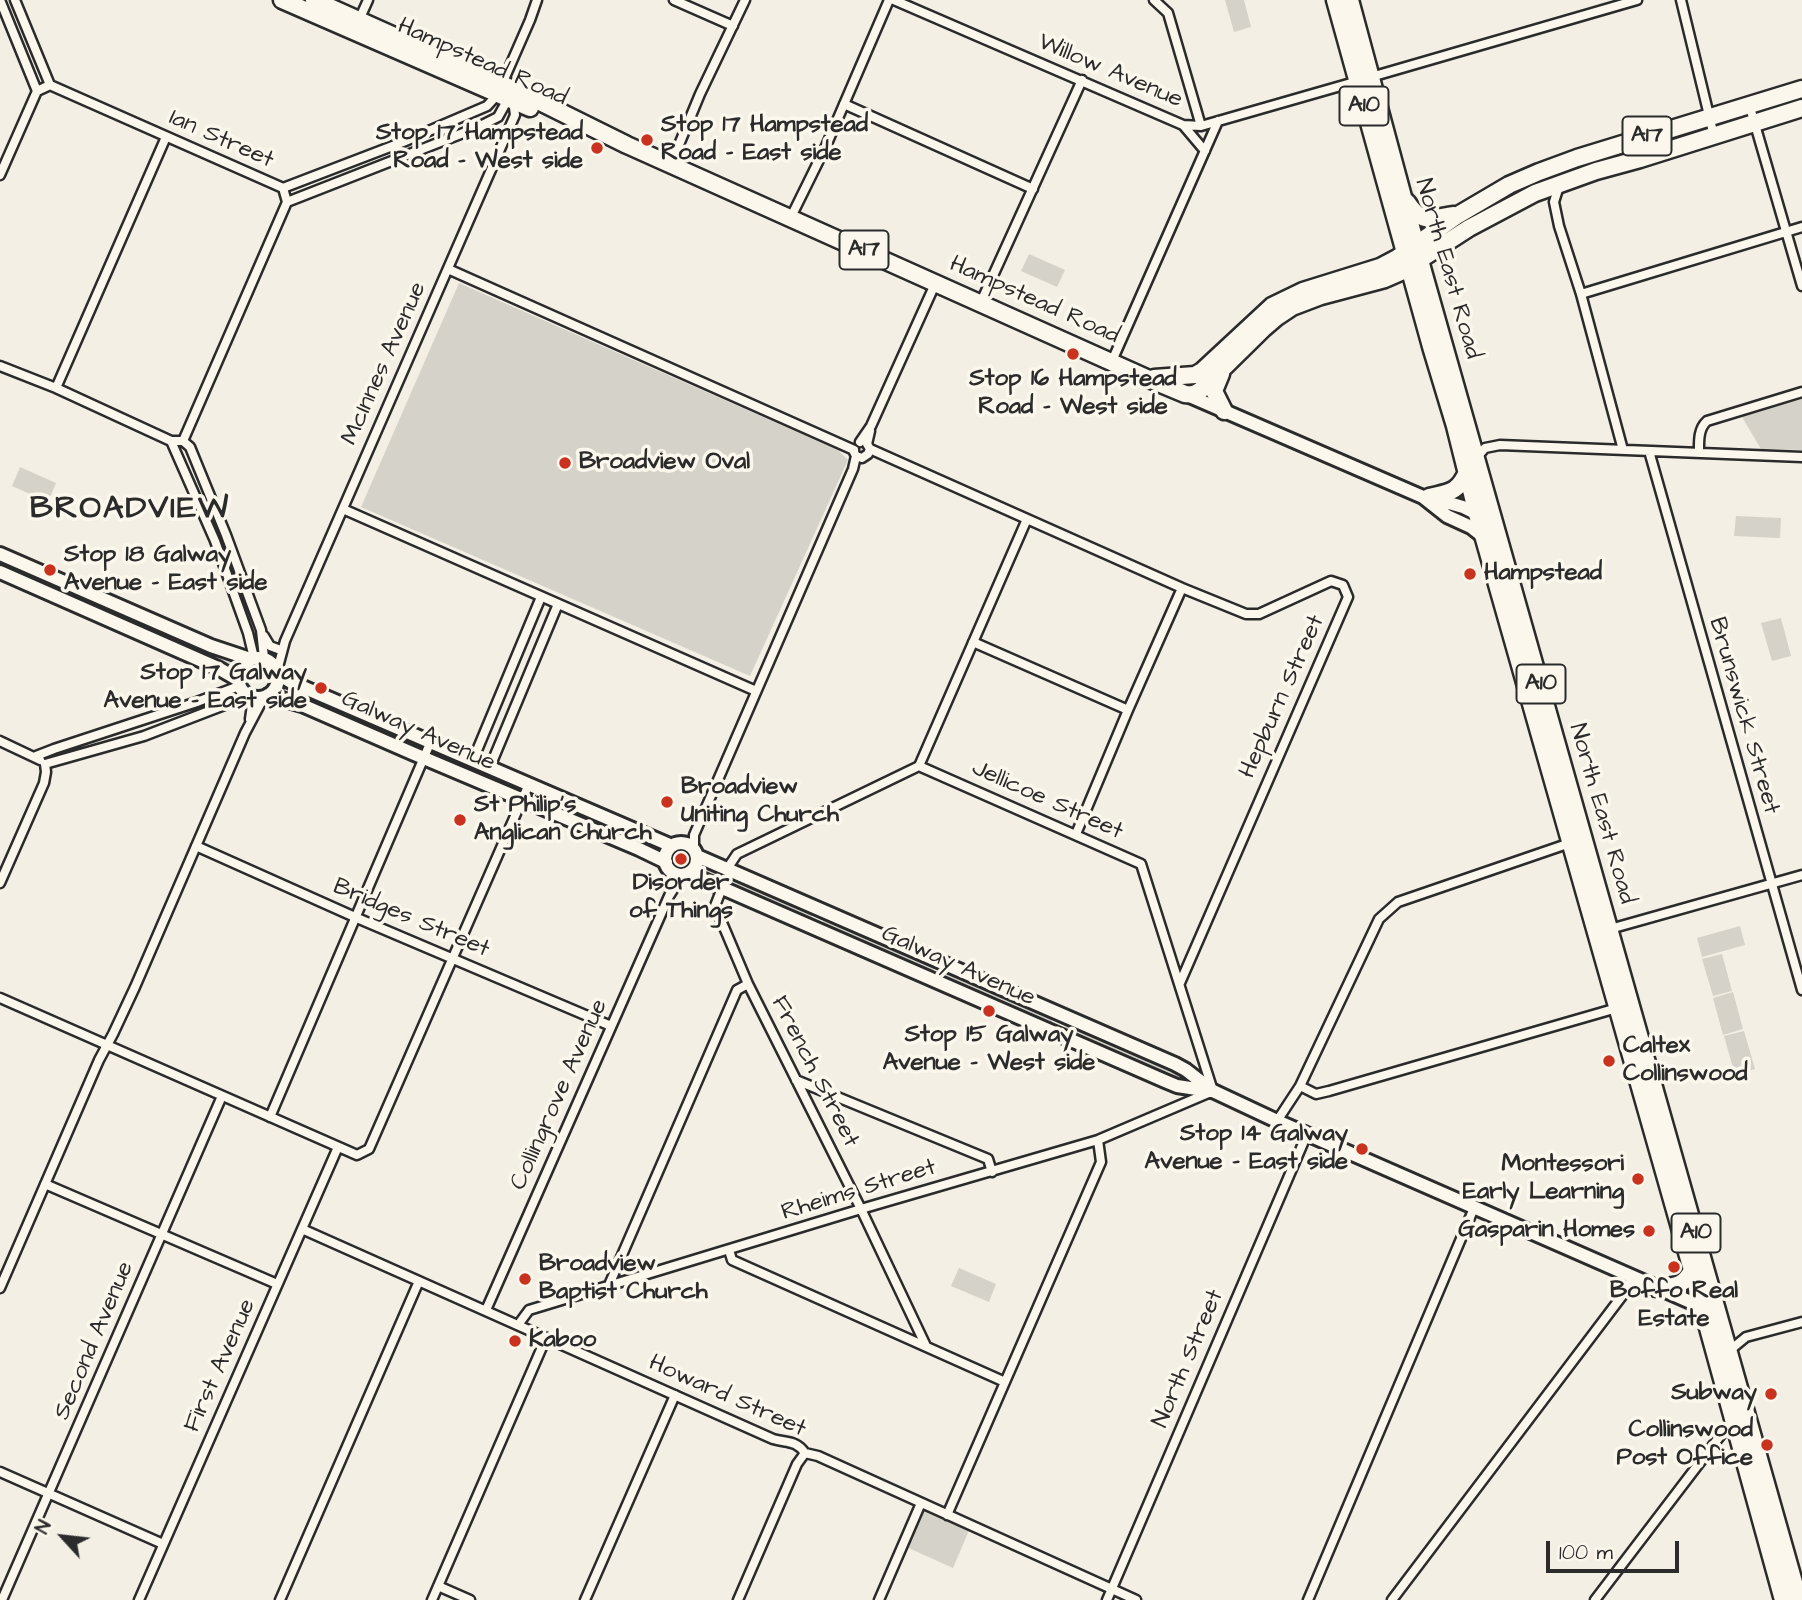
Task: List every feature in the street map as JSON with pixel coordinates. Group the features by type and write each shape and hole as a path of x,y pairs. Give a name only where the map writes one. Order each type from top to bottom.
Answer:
{"highway":[{"name":"Hampstead Road","path":"282,0 357,26 671,163 1185,394"},
{"name":"Hampstead Road","path":"314,0 357,26"},
{"name":"North East Road","path":"1335,0 1365,79 1402,194 1432,350 1477,514"},
{"name":"North East Road","path":"1350,0 1365,79 1413,255 1476,457 1491,534 1570,843 1603,931 1617,1007 1692,1270 1729,1351 1786,1562 1783,1600"},
{"name":"A17","path":"1185,394 1196,394 1263,329 1292,307 1321,296 1385,279 1458,215 1494,192 1539,172 1802,89"},
{"name":"A17","path":"1149,379 1195,375 1263,313 1281,301 1303,291 1374,270 1397,258 1413,255 1452,238 1535,193 1802,108"},
{"path":"1402,194 1419,216 1429,218 1458,215"},
{"path":"1224,369 1214,391 1224,411"},
{"path":"1426,497 1455,490 1462,484 1467,472"},
{"path":"1477,514 1491,534"},
{"name":"North East Road","path":"1491,534 1709,1308 1733,1419 1799,1600"},
{"path":"1656,1288 1682,1284 1692,1270"}],"street":[{"path":"0,175 37,91 50,85 15,0"},
{"path":"357,26 368,0"},
{"path":"509,94 537,0"},
{"path":"674,0 733,26"},
{"path":"671,163 745,0"},
{"path":"791,217 892,0"},
{"name":"Willow Avenue","path":"892,0 1183,125 1201,126 1637,0"},
{"path":"1154,0 1168,13 1201,126"},
{"path":"1681,0 1714,136"},
{"path":"0,1 37,91"},
{"path":"981,302 1082,80"},
{"name":"Ian Street","path":"50,85 283,188 403,142 509,94"},
{"name":"Ian Street","path":"287,202 476,128 498,117 509,94"},
{"name":"McInnes Avenue","path":"277,673 285,641 515,115 509,94"},
{"path":"844,104 1033,189"},
{"path":"1749,104 1802,286"},
{"path":"1112,361 1218,121"},
{"path":"1183,125 1205,151"},
{"path":"56,388 166,137"},
{"path":"1560,183 1554,202 1559,226 1581,294 1623,450"},
{"path":"184,441 287,202 283,188"},
{"path":"1581,294 1802,227"},
{"name":"Hepburn Street","path":"448,270 839,442 881,455 1246,614 1259,614 1331,581 1343,585 1348,597 1180,983"},
{"path":"688,846 667,852 666,862 670,870 682,873 694,868 688,846 936,282"},
{"path":"0,366 56,388 171,441 184,441 190,446 261,630 270,646 278,649"},
{"path":"1699,453 1702,425 1707,421 1802,392"},
{"name":"Hampstead Road","path":"1185,394 1426,497 1463,507 1477,514"},
{"path":"171,441 215,541 259,659"},
{"path":"1476,457 1485,448 1492,446 1802,457"},
{"name":"Brunswick Street","path":"1649,451 1802,990"},
{"name":"Hampstead Road","path":"1426,497 1447,516 1491,534"},
{"path":"343,509 756,691"},
{"path":"727,869 737,854 919,766 1027,519"},
{"path":"0,554 211,646 272,663 277,673 276,686 266,696 249,725 0,1288"},
{"path":"0,572 218,668 244,690 266,696"},
{"path":"1076,834 1182,588"},
{"path":"473,760 541,597"},
{"path":"490,767 558,604"},
{"path":"259,659 261,630"},
{"name":"McInnes Avenue","path":"259,659 278,649 285,641"},
{"path":"974,642 1128,710"},
{"path":"249,725 251,712 240,667 259,659"},
{"name":"Galway Avenue","path":"277,673 291,682 529,784 688,846 727,869 1186,1070 1213,1091 1277,1121 1632,1278 1709,1308"},
{"path":"45,764 144,736 233,703 244,690"},
{"path":"36,757 194,703 244,690"},
{"name":"Galway Avenue","path":"266,696 302,705 666,862"},
{"path":"233,703 245,706 251,712"},
{"path":"0,741 36,757 45,764 46,772 44,783 0,883"},
{"path":"270,1117 431,741"},
{"name":"Jellicoe Street","path":"919,766 1141,864 1213,1091"},
{"path":"0,999 357,1155 369,1149 529,784"},
{"path":"1277,1121 1300,1086 1379,919 1398,902 1570,843"},
{"name":"Bridges Street","path":"196,846 356,918 611,1026"},
{"name":"Galway Avenue","path":"682,873 1177,1086 1213,1091"},
{"name":"Collingrove Avenue","path":"486,1310 669,896 682,873"},
{"path":"1603,931 1802,875"},
{"name":"French Street","path":"722,888 715,906 748,984 861,1209 926,1346"},
{"path":"609,1285 737,990 748,984"},
{"path":"1300,1086 1316,1094 1329,1091 1617,1007"},
{"path":"796,1080 988,1159 992,1172"},
{"name":"Rheims Street","path":"517,1325 529,1310 1098,1140 1213,1091"},
{"name":"Second Avenue","path":"2,1600 222,1096"},
{"name":"North Street","path":"1107,1600 1307,1134"},
{"path":"947,1515 1101,1162 1098,1140"},
{"name":"First Avenue","path":"139,1600 338,1147"},
{"path":"45,1184 277,1284"},
{"path":"1308,1600 1474,1208"},
{"name":"Howard Street","path":"302,1228 773,1439 792,1442 800,1446 805,1453 818,1456 1136,1600"},
{"path":"729,1250 732,1260 1005,1382"},
{"path":"1392,1600 1618,1302 1632,1278"},
{"path":"281,1600 419,1281"},
{"path":"1729,1351 1746,1337 1801,1322"},
{"path":"432,1600 546,1338"},
{"path":"585,1600 675,1395"},
{"path":"1595,1600 1733,1419"},
{"path":"738,1600 797,1464 805,1453"},
{"path":"0,1472 163,1544"},
{"path":"879,1600 921,1503"},
{"path":"438,1586 470,1600"}],"shaded area":[{"path":"1225,0 1244,0 1251,27 1234,32"},
{"path":"1029,254 1065,270 1057,287 1021,271"},
{"path":"459,283 838,450 848,460 750,676 361,507"},
{"path":"1802,397 1802,450 1761,449 1742,417"},
{"path":"20,467 56,483 48,502 12,486"},
{"path":"1736,516 1781,518 1780,538 1734,536"},
{"path":"26,571 121,613 120,618 23,577"},
{"path":"133,618 240,659 233,674 131,624"},
{"path":"1781,618 1791,656 1772,661 1761,623"},
{"path":"282,682 419,744 416,750 275,694"},
{"path":"438,750 515,785 512,790 434,758"},
{"path":"536,791 665,847 661,857 531,799"},
{"path":"681,847 689,851 693,859 689,867 681,871 673,867 669,859 673,851"},
{"path":"702,863 813,913 810,922 699,872"},
{"path":"825,918 933,964 932,974 821,925"},
{"path":"1740,926 1745,945 1702,957 1697,938"},
{"path":"1722,954 1732,991 1713,996 1702,959"},
{"path":"948,971 1053,1017 1051,1025 943,978"},
{"path":"1733,992 1743,1029 1723,1035 1713,998"},
{"path":"1067,1023 1140,1054 1168,1068 1182,1080 1129,1063 1062,1030"},
{"path":"1744,1031 1755,1069 1735,1075 1724,1036"},
{"path":"959,1268 996,1284 989,1302 951,1286"},
{"path":"922,1506 970,1528 953,1568 904,1546"}],"place":[{"name":"Stop 17 Hampstead Road - East side","path":"647,140"},
{"name":"Stop 17 Hampstead Road - West side","path":"597,148"},
{"name":"Stop 16 Hampstead Road - West side","path":"1073,354"},
{"name":"Broadview Oval","path":"565,463"},
{"name":"Stop 18 Galway Avenue - East side","path":"50,570"},
{"name":"Hampstead","path":"1470,574"},
{"name":"Stop 17 Galway Avenue - East side","path":"321,688"},
{"name":"Broadview Uniting Church","path":"667,802"},
{"name":"St Philip's Anglican Church","path":"460,820"},
{"name":"Disorder of Things","path":"681,859"},
{"name":"Stop 15 Galway Avenue - West side","path":"989,1011"},
{"name":"Caltex Collinswood","path":"1609,1061"},
{"name":"Stop 14 Galway Avenue - East side","path":"1362,1149"},
{"name":"Montessori Early Learning","path":"1638,1179"},
{"name":"Gasparin Homes","path":"1649,1231"},
{"name":"Boffo Real Estate","path":"1674,1267"},
{"name":"Broadview Baptist Church","path":"525,1279"},
{"name":"Kaboo","path":"515,1341"},
{"name":"Subway","path":"1771,1394"},
{"name":"Collinswood Post Office","path":"1767,1445"}],"district":[{"name":"BROADVIEW","path":"130,510"}]}
